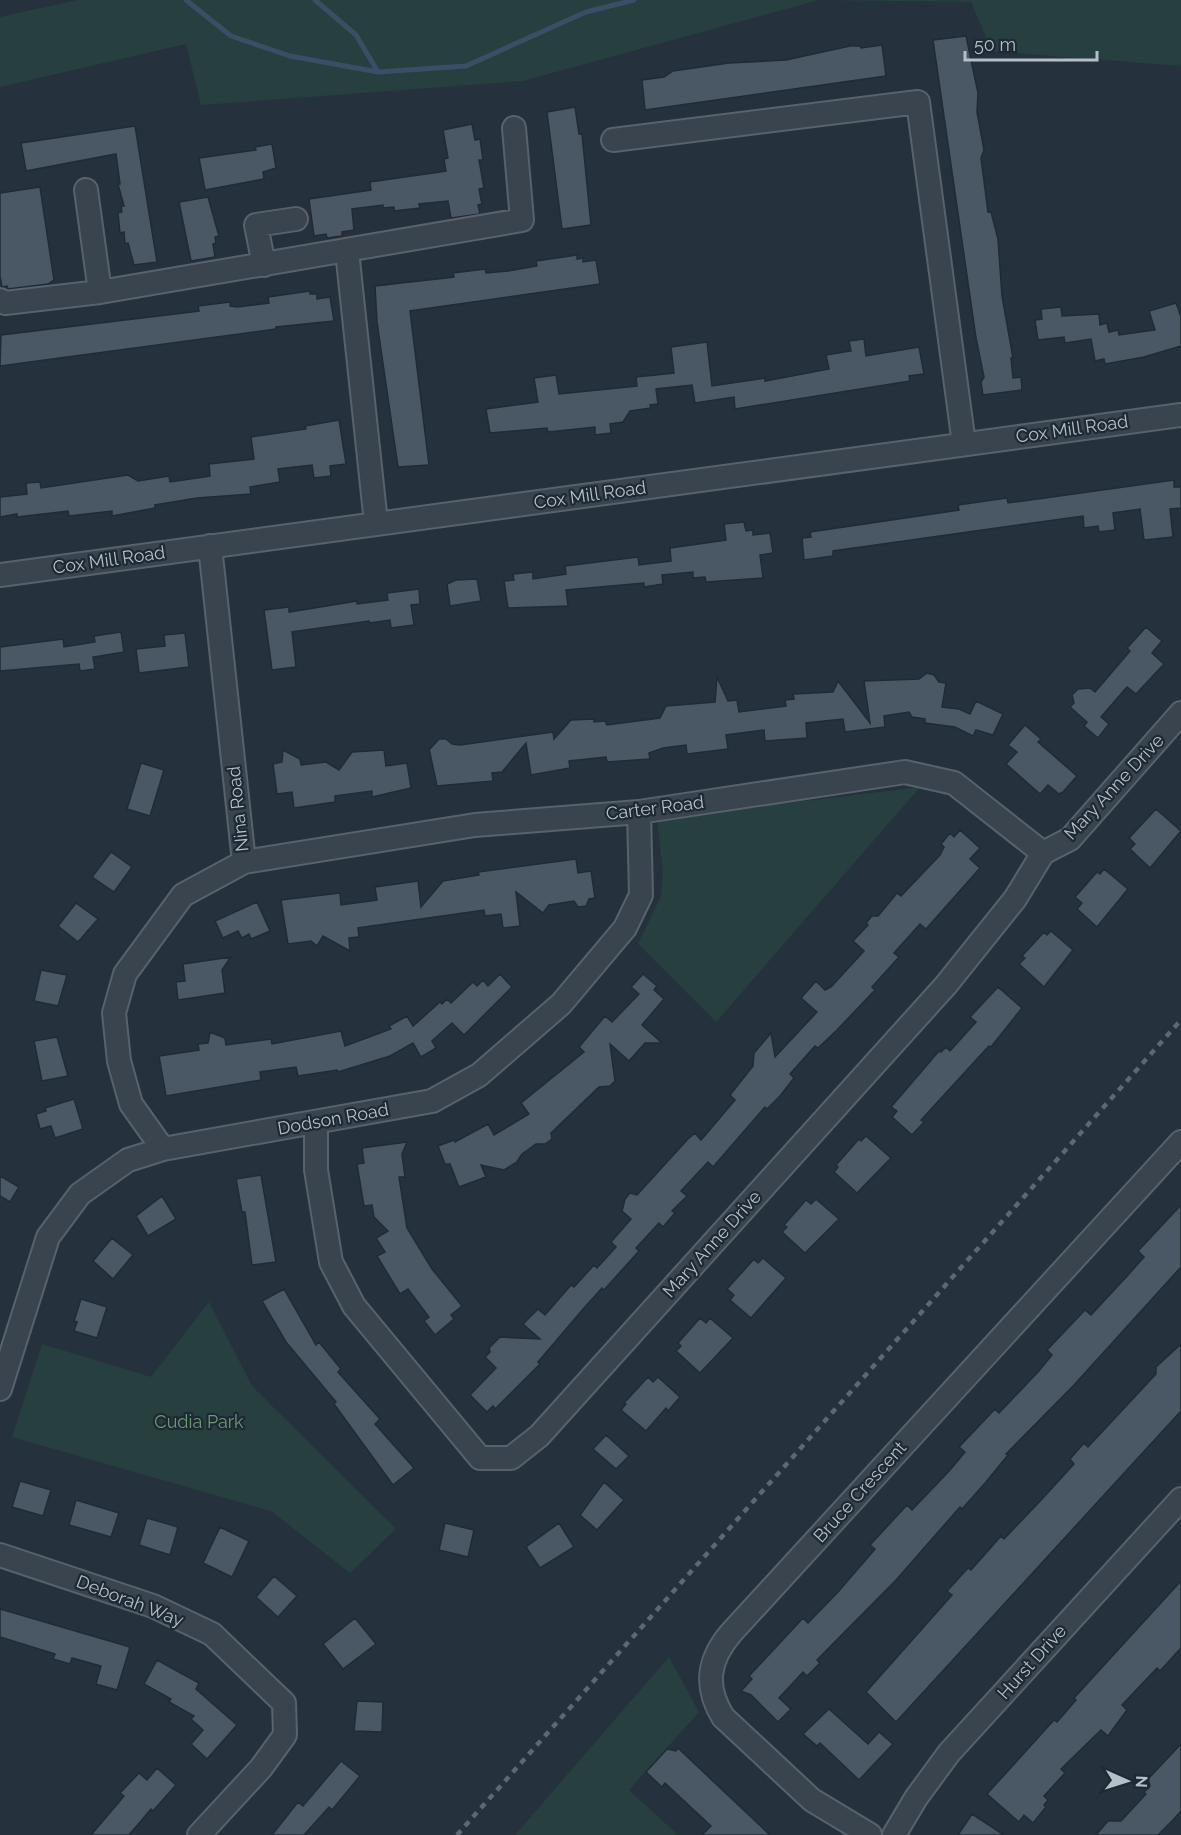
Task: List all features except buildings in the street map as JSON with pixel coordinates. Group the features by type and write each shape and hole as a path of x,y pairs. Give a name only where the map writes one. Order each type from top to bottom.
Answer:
{"street":[{"path":"613,140 918,102 964,444"},
{"path":"0,300 5,303 100,292 522,220 514,128"},
{"path":"86,190 100,292"},
{"path":"264,265 256,225 296,219"},
{"path":"347,251 376,524"},
{"name":"Cox Mill Road","path":"0,576 1181,415"},
{"name":"Nina Road","path":"163,1149 131,1104 119,1061 114,1013 125,974 183,895 244,862 210,546"},
{"name":"Mary Anne Drive","path":"316,1122 316,1170 331,1262 354,1306 480,1458 512,1458 539,1436 946,985 1015,899 1042,853 1070,839 1181,713"},
{"name":"Carter Road","path":"244,862 475,825 639,812 904,772 954,783 1042,853"},
{"name":"Dodson Road","path":"0,1389 48,1237 80,1194 128,1160 163,1149 432,1101 479,1075 561,1004 625,928 641,895 639,812"},
{"name":"Bruce Crescent","path":"870,1835 812,1800 732,1728 714,1703 710,1672 714,1658 731,1633 1181,1142"},
{"name":"Hurst Drive","path":"894,1835 916,1798 949,1753 1181,1499"},
{"name":"Deborah Way","path":"0,1555 153,1606 212,1634 284,1702 285,1735 261,1768 199,1835"}],"green space":[{"path":"78,0 819,0 523,81 201,105 186,44 0,87 0,17"},
{"path":"819,0 1181,0 1181,66 992,51 971,2"},
{"path":"920,787 716,1022 638,944 661,896 663,872 657,819"},
{"name":"Cudia Park","path":"209,1302 252,1386 396,1529 350,1573 271,1511 12,1437 42,1344 151,1377"},
{"path":"669,1657 699,1712 629,1790 678,1835 515,1835"}],"waterway":[{"path":"186,0 231,36 290,56 378,72 466,66 586,12 634,0"},
{"path":"315,0 356,35 378,72"}],"railway":[{"path":"457,1835 1181,1020"}]}
